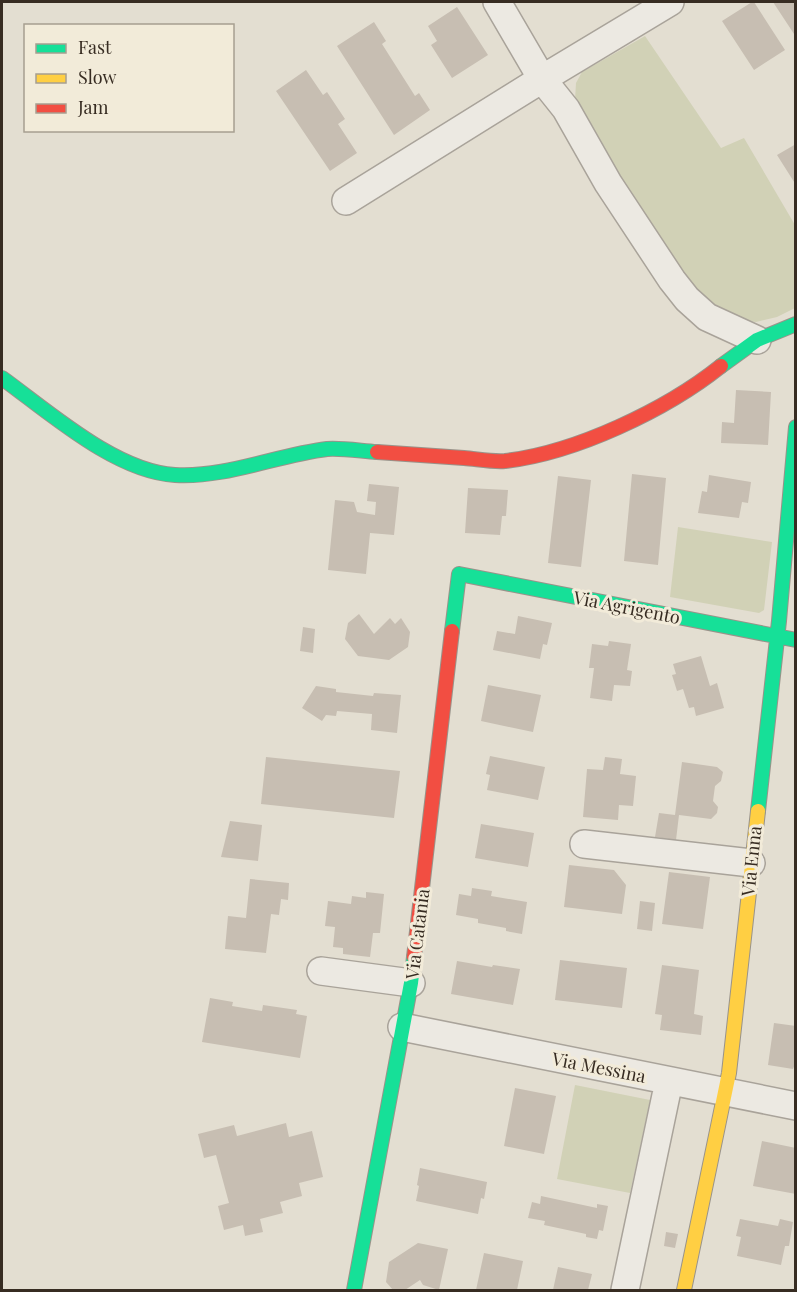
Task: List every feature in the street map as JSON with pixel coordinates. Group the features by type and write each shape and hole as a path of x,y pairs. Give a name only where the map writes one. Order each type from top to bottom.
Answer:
{"street":[{"path":"497,2 542,79 566,109 608,183 672,280 687,299 707,317 757,340"},
{"path":"346,201 670,2"},
{"path":"2,378 108,454 136,466 162,473 175,475 208,473 329,449 502,461 529,457 557,449 642,415 693,386 757,340 795,324"},
{"name":"Via Enna","path":"684,1290 729,1073 777,636 795,427"},
{"name":"Via Agrigento","path":"459,574 795,639"},
{"name":"Via Catania","path":"354,1290 411,983 459,574"},
{"path":"584,844 751,863"},
{"path":"321,971 411,983"},
{"name":"Via Messina","path":"402,1028 795,1106"},
{"path":"626,1290 669,1081"}],"green space":[{"path":"645,36 721,148 744,138 795,225 795,308 777,317 756,322 738,320 723,315 683,285 575,100 576,83 582,72"},
{"path":"678,527 772,542 764,610 759,613 670,597"},
{"path":"575,1085 650,1100 630,1193 557,1179"}],"building":[{"path":"752,2 785,50 754,70 722,21"},
{"path":"773,2 796,2 796,37"},
{"path":"457,7 488,55 452,78 431,45 437,41 428,26"},
{"path":"374,22 386,41 382,44 415,96 419,93 430,110 394,135 337,46"},
{"path":"306,70 323,95 327,92 345,119 338,124 357,153 330,171 276,91"},
{"path":"796,144 796,185 777,155"},
{"path":"736,390 771,392 768,445 721,443 722,422 734,423"},
{"path":"632,474 666,478 658,565 624,561"},
{"path":"709,475 751,482 748,503 742,502 739,518 698,513 702,491 707,492"},
{"path":"558,476 591,480 581,567 548,563"},
{"path":"369,484 399,487 394,535 370,533 366,574 328,570 335,500 354,502 357,512 375,515 376,502 367,501"},
{"path":"468,488 508,490 506,516 502,516 500,535 465,533"},
{"path":"359,614 374,634 390,618 395,624 401,618 410,632 408,647 389,660 358,656 345,639 348,623"},
{"path":"518,616 552,623 547,645 543,644 540,659 493,650 497,631 515,634"},
{"path":"303,627 315,629 313,653 300,651"},
{"path":"609,641 631,644 627,670 632,671 630,686 614,685 612,701 590,698 594,668 589,668 592,644 608,646"},
{"path":"701,656 710,686 717,683 724,708 696,716 694,707 689,708 683,689 677,691 672,675 676,674 673,664"},
{"path":"488,685 541,695 533,732 481,721"},
{"path":"316,686 336,689 336,692 373,696 374,693 401,695 397,733 371,730 372,714 337,711 336,716 326,715 322,721 302,708"},
{"path":"490,756 545,767 538,800 487,790 490,775 486,774"},
{"path":"266,757 400,771 394,818 261,804"},
{"path":"605,757 622,759 620,774 636,776 633,806 619,805 618,820 583,817 587,769 603,770"},
{"path":"682,762 717,767 723,772 721,781 715,786 713,801 718,807 717,813 711,819 679,815 676,840 655,837 659,813 675,815"},
{"path":"230,821 262,825 258,861 221,857"},
{"path":"481,824 534,833 528,867 475,858"},
{"path":"569,865 614,870 626,885 622,914 564,907"},
{"path":"669,872 710,877 703,929 662,924"},
{"path":"250,879 289,883 288,900 281,899 279,915 271,914 266,953 225,949 228,916 246,918"},
{"path":"472,888 492,891 491,896 527,902 522,934 506,931 506,928 478,923 478,919 456,915 459,894 471,896"},
{"path":"366,892 384,894 380,933 373,933 370,957 343,954 343,948 333,947 335,927 325,926 328,901 351,904 352,896 366,898"},
{"path":"640,901 655,903 652,931 637,929"},
{"path":"560,960 627,968 622,1008 555,1000"},
{"path":"457,961 520,969 513,1005 451,994"},
{"path":"662,965 699,970 694,1014 703,1016 701,1035 660,1030 662,1015 655,1014"},
{"path":"210,998 233,1002 232,1006 262,1011 263,1005 297,1010 296,1014 307,1016 300,1058 202,1042"},
{"path":"774,1023 796,1026 796,1062 793,1069 768,1065"},
{"path":"515,1088 556,1096 544,1154 504,1146"},
{"path":"286,1123 289,1137 312,1131 323,1177 299,1183 302,1196 280,1202 283,1213 260,1219 263,1232 245,1236 243,1225 224,1230 218,1206 229,1203 216,1155 204,1158 198,1134 234,1125 237,1136"},
{"path":"762,1141 796,1148 796,1194 753,1186"},
{"path":"420,1168 487,1182 478,1214 416,1201"},
{"path":"541,1196 597,1208 597,1204 608,1206 603,1231 599,1230 597,1239 586,1237 586,1234 544,1225 545,1221 528,1218 532,1202 540,1204"},
{"path":"740,1219 778,1226 780,1219 793,1222 789,1246 785,1246 781,1265 737,1256 741,1237 736,1236"},
{"path":"666,1232 678,1234 675,1248 664,1246"},
{"path":"418,1243 448,1249 439,1290 423,1285 420,1280 405,1290 393,1290 386,1282 389,1262"},
{"path":"484,1253 523,1261 517,1290 476,1290"},
{"path":"558,1267 592,1274 588,1290 553,1290"}],"traffic: fast":[{"path":"721,366 757,340 796,324"},
{"path":"2,378 84,438 107,452 153,471 175,475 194,475 232,470 327,449 377,452"},
{"path":"758,811 779,621 796,427"},
{"path":"452,631 459,574 796,640"},
{"path":"354,1290 414,957"}],"traffic: slow":[{"path":"684,1290 729,1073 758,811"}],"traffic: jam":[{"path":"377,452 505,461 561,449 619,427 647,413 674,398 721,366"},
{"path":"414,957 452,631"}]}
